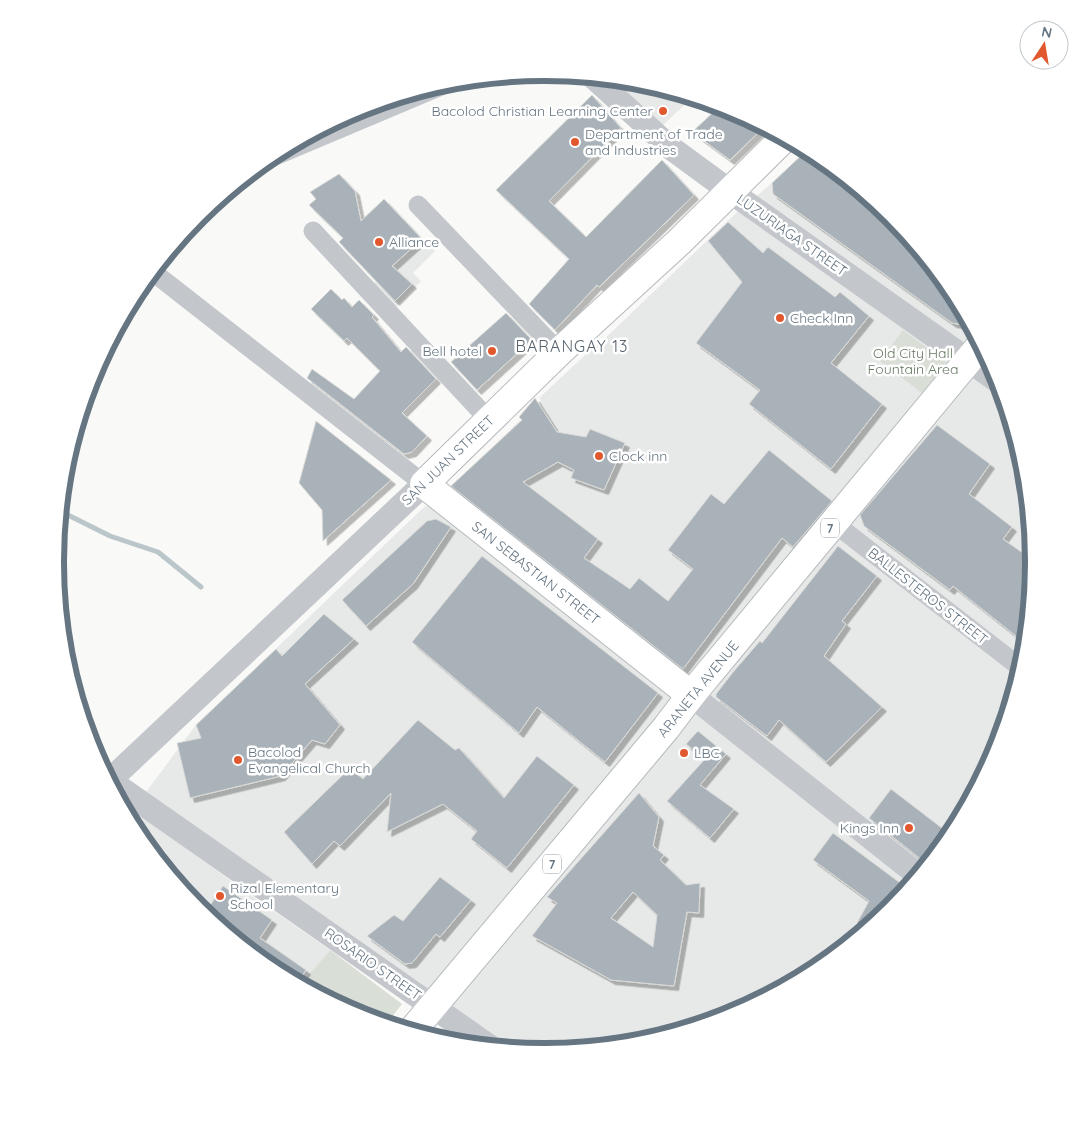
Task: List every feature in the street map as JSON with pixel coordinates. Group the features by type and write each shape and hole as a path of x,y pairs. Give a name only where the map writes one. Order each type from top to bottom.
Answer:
{"main road":[{"name":"SAN JUAN STREET","path":"424,484 559,352 679,242 779,143"},
{"name":"ARANETA AVENUE","path":"417,1025 666,728 691,695 975,353"},
{"name":"SAN SEBASTIAN STREET","path":"424,484 691,695"}],"street":[{"name":"LUZURIAGA STREET","path":"601,84 671,148 731,192 975,353"},
{"path":"321,137 401,104"},
{"path":"418,206 559,352"},
{"path":"313,231 489,420"},
{"name":"SAN SEBASTIAN STREET","path":"158,276 424,484"},
{"name":"SAN JUAN STREET","path":"113,776 424,484"},
{"name":"BALLESTEROS STREET","path":"834,524 1015,662"},
{"name":"SAN SEBASTIAN STREET","path":"691,695 913,871"},
{"name":"ROSARIO STREET","path":"120,788 478,1038"}],"shaded area":[{"name":"Bacolod Christian Learning Center","path":"619,87 686,103 663,125"},
{"path":"801,156 812,162 861,201 906,245 926,269 961,322 976,349 1000,407 1016,468 1021,499 1025,562 1021,625 1016,656 1000,717 976,775 961,802 926,855 884,902 812,962 757,993 728,1006 699,1017 638,1034 576,1042 544,1043 494,1040 146,792 196,725 422,509 448,489 477,462 541,400 539,398 597,346 735,214 772,183 810,168 800,157"},
{"path":"421,239 435,251 413,273 421,281 395,308 373,284"},
{"name":"Rizal Elementary School","path":"132,808 235,884 330,950 305,979 277,962 228,923 183,879 163,855"}],"green space":[{"name":"Old City Hall Fountain Area","path":"903,330 946,362 922,393 880,361"},
{"path":"330,950 402,1004 391,1017 332,993 305,979"}],"building":[{"path":"592,95 621,128 549,201 586,237 662,160 694,195 599,287 597,285 555,330 529,304 569,259 496,190"},
{"path":"713,112 759,132 730,160 692,132"},
{"path":"801,156 812,162 861,201 906,245 926,269 962,325 952,323 773,194 772,183"},
{"path":"339,174 355,191 361,221 384,199 422,239 392,266 412,284 395,301 339,242 343,238 309,205 316,199 310,192"},
{"path":"728,222 763,253 768,247 835,297 840,292 869,316 831,363 882,404 831,469 749,404 760,390 696,343 742,282 708,241"},
{"path":"331,289 342,300 344,298 352,307 359,300 374,315 372,317 401,352 406,347 436,379 402,413 427,436 412,452 404,454 307,378 312,369 354,399 380,371 347,338 344,341 311,309"},
{"name":"Bell hotel","path":"506,313 532,340 477,390 451,362"},
{"path":"535,398 557,432 586,437 590,429 625,443 604,490 571,478 574,470 558,462 523,482 598,539 584,558 630,589 639,578 668,601 693,569 668,550 711,494 724,504 769,450 832,501 793,547 782,538 683,669 451,486 522,420 519,417"},
{"path":"316,421 391,480 323,541 322,510 299,483"},
{"path":"937,425 990,464 969,494 1012,527 1003,539 1025,554 1024,593 1019,638 953,586 950,590 864,526 860,515"},
{"path":"436,519 451,527 413,584 366,626 342,600 427,521"},
{"path":"838,546 877,576 842,621 846,624 824,656 882,707 826,762 779,720 767,736 716,697 716,694 760,641 762,643"},
{"path":"482,556 658,693 605,762 537,707 519,733 412,642"},
{"path":"324,614 354,639 305,684 340,725 325,744 312,740 281,776 190,798 177,743 201,738 196,725 276,649 282,656"},
{"path":"418,720 455,750 459,748 504,798 537,756 574,785 507,868 471,839 477,831 443,804 387,832 391,793 340,846 334,841 312,864 284,832 350,768 363,779"},
{"path":"698,731 726,754 700,785 734,809 710,838 667,801 705,759 686,744"},
{"name":"Kings Inn","path":"891,789 944,829 922,860 869,818"},
{"path":"639,793 659,817 653,846 664,855 660,860 686,885 700,883 699,913 687,912 674,986 611,980 532,936 557,903 547,897","holes":["633,892 657,915 653,947 611,918"]},
{"path":"833,833 901,884 859,924 857,923 869,901 813,860"},
{"path":"440,877 471,900 440,937 436,934 412,963 405,964 367,936 394,915 403,921"},
{"path":"223,886 272,920 260,938 306,970 302,977 277,962 252,943 210,906"}],"waterway":[{"path":"67,514 110,536 158,552 201,587"}],"place":[{"name":"Bacolod Christian Learning Center","path":"663,111"},
{"name":"Department of Trade and Industries","path":"575,142"},
{"name":"Alliance","path":"379,242"},
{"name":"Check Inn","path":"780,318"},
{"name":"Bell hotel","path":"492,351"},
{"name":"Clock inn","path":"599,456"},
{"name":"LBC","path":"684,753"},
{"name":"Bacolod Evangelical Church","path":"238,760"},
{"name":"Kings Inn","path":"909,828"},
{"name":"Rizal Elementary School","path":"220,896"}],"district":[{"name":"BARANGAY 13","path":"572,346"}]}
